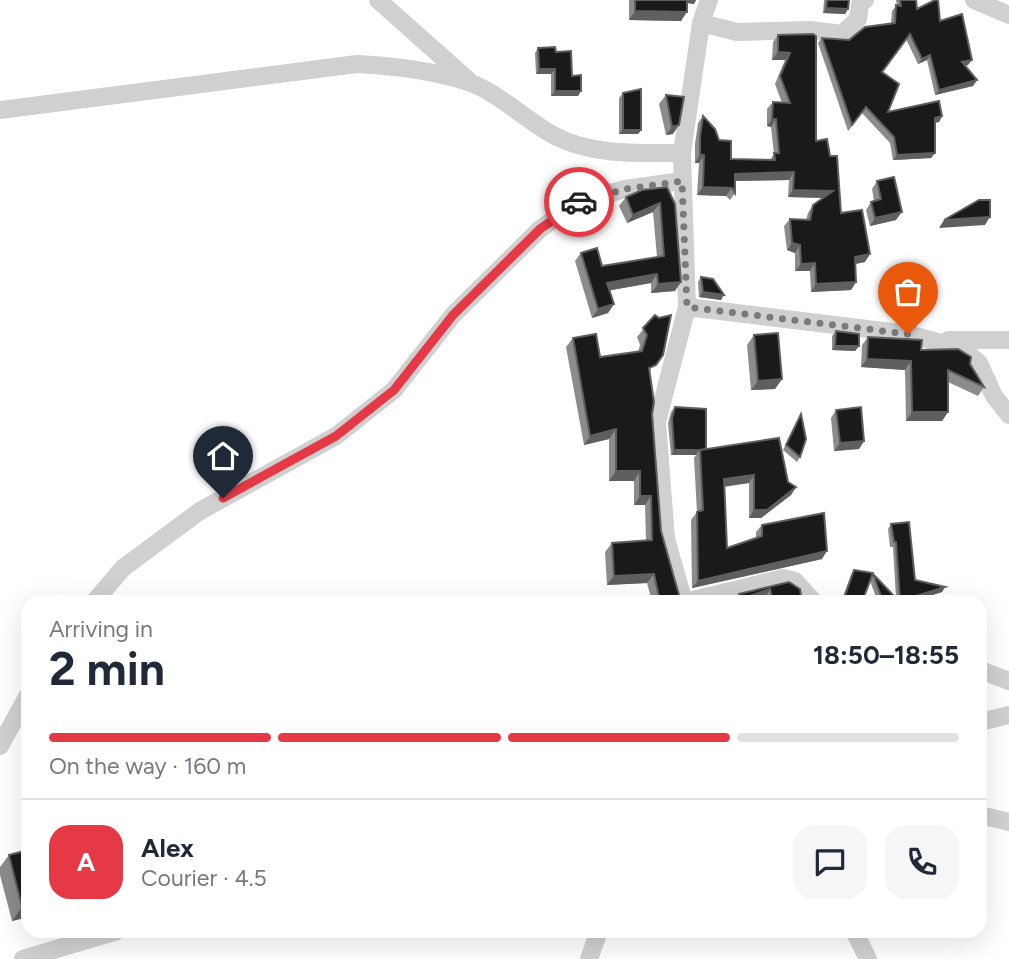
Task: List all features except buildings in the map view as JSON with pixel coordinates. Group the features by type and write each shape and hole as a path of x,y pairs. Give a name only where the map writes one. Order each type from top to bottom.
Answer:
{"street":[{"path":"378,0 471,83 555,136 579,145 630,153 682,153"},
{"path":"683,595 666,539 657,422 687,307 682,153 701,23 709,0"},
{"path":"701,23 737,33 810,30 842,34 858,19 860,4 864,0"},
{"path":"974,0 1009,15"},
{"path":"0,110 357,64 408,67 471,83"},
{"path":"100,595 123,568 200,511 336,436 394,390 453,315 540,229 578,202 625,189 682,181"},
{"path":"687,307 908,334 963,349 979,363 1009,415"},
{"path":"927,340 1009,340"},
{"path":"714,595 783,578 795,581 808,595"},
{"path":"987,673 1009,681"},
{"path":"0,746 21,708"},
{"path":"987,720 1009,715"},
{"path":"987,817 1009,822"},
{"path":"23,959 94,938"},
{"path":"589,959 596,938"},
{"path":"858,938 868,959"}],"way so far":[{"path":"579,202 625,189 682,181 687,307 908,334"}],"route":[{"path":"223,498 336,436 394,390 453,315 540,229 579,202"}]}
